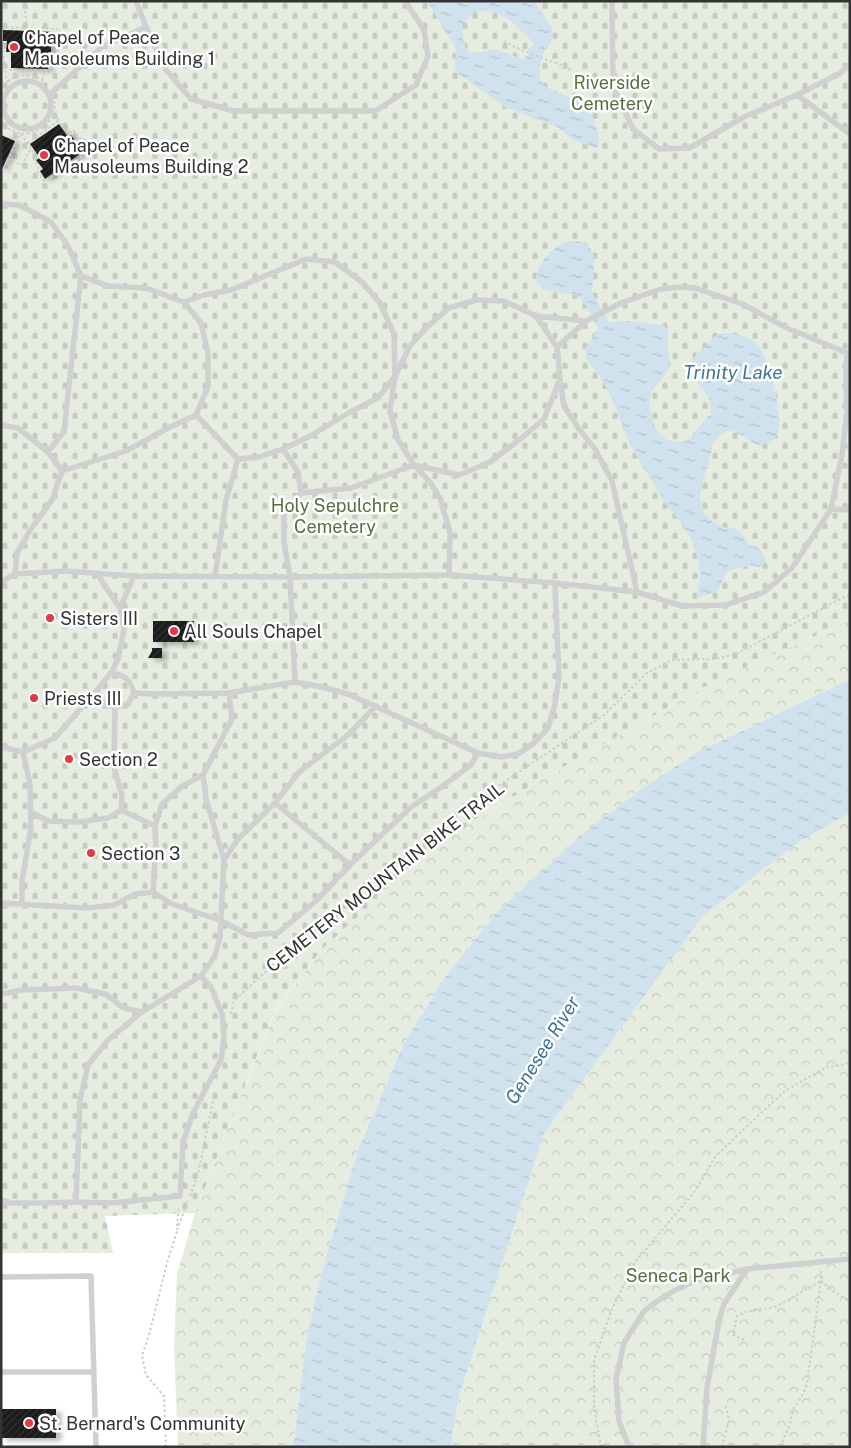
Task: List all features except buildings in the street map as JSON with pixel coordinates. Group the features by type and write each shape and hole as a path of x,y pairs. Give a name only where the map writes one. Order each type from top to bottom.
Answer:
{"lane":[{"path":"136,1 166,70 191,99 234,111 375,111 416,85 428,56 424,30 405,1"},
{"path":"612,1 613,87 633,128 659,149 689,148 744,117 797,95 839,74 850,64"},
{"path":"51,93 27,78 10,88 6,95 4,111 7,118 12,124 20,128 36,128 43,124 51,110 51,93 102,47 146,27"},
{"path":"797,95 850,134"},
{"path":"1,204 19,205 51,222 68,246 81,276 64,431 48,452"},
{"path":"184,302 204,295 232,290 306,259 334,262 363,283 380,303 394,334 395,376 390,411 398,440 414,465 430,482 440,498 450,532 449,575"},
{"path":"62,471 126,451 196,415 208,386 208,353 201,323 184,302 146,288 108,286 81,276"},
{"path":"1,582 15,574 64,571 134,576 449,575 555,583 637,592 682,606 725,605 764,592 792,568 831,510 842,455 847,411 849,352 787,328 742,304 695,288 678,287 662,289 622,303 586,321 557,347"},
{"path":"238,459 259,457 283,449 378,398 395,376 410,346 448,308 476,300 504,301 536,316 586,321"},
{"path":"536,316 557,347 564,406 579,429 596,449 612,480 637,592"},
{"path":"301,493 351,488 414,465 459,474 490,462 544,419 560,379"},
{"path":"196,415 238,459"},
{"path":"1,425 18,428 48,452 62,471"},
{"path":"283,449 298,472 301,493 284,515 284,542 290,577 294,682"},
{"path":"215,576 226,500 238,459"},
{"path":"15,574 17,553 31,529 52,500 62,471"},
{"path":"831,510 850,510"},
{"path":"1,747 23,752 55,738 111,673 118,659 124,629 120,608 97,574"},
{"path":"120,608 134,576"},
{"path":"134,693 228,693 294,682 348,694 478,753 501,757 518,754 534,743 548,728 555,704 558,678 555,583"},
{"path":"98,690 104,704 115,707 128,704 134,693 131,682 122,674 111,673"},
{"path":"76,1202 80,1100 88,1065 108,1040 142,1012 201,976 215,956 222,921 224,860 206,799 203,775 232,719 228,693"},
{"path":"224,860 238,838 275,803 299,772 348,735 376,706"},
{"path":"31,812 48,820 78,822 108,818 120,810 122,796 114,767 115,707"},
{"path":"22,904 22,881 31,827 30,784 23,752"},
{"path":"1,903 86,908 114,904 135,894 152,892 172,904 222,921 248,935 278,933 316,901 411,807 470,765 478,753"},
{"path":"152,892 156,848 155,826 162,804 182,786 203,775"},
{"path":"275,803 350,866"},
{"path":"120,810 155,826"},
{"path":"1,1200 11,1203 76,1202 112,1204 180,1196 183,1142 192,1113 220,1060 224,1037 222,1014 211,987 201,976"},
{"path":"1,994 22,990 76,988 105,994 124,1008 142,1012"},
{"path":"629,1447 619,1421 616,1379 624,1343 644,1311 666,1295 694,1281 747,1269 850,1259"},
{"path":"703,1447 707,1388 719,1320 724,1304 747,1269"},
{"path":"1,1277 91,1276 96,1447"},
{"path":"1,1372 94,1372"}],"path":[{"path":"24,1 28,28"},
{"path":"1,27 60,29 59,48 50,70 7,70"},
{"path":"504,41 523,51 572,70"},
{"path":"1,46 7,70 6,82 10,88"},
{"path":"27,70 27,78"},
{"path":"42,80 44,70"},
{"path":"1,88 6,82 16,77 27,78 42,80 51,93 55,104 54,114 49,123 39,131 21,134"},
{"path":"1,81 6,82"},
{"path":"1,121 8,128 21,134 28,143 37,157 34,160 38,166 37,171 46,181 92,149 84,138 78,138 73,130 68,134 54,114"},
{"path":"28,143 59,121"},
{"path":"1,174 21,134"},
{"path":"8,159 22,165 31,148"},
{"name":"CEMETERY MOUNTAIN BIKE TRAIL","path":"230,1020 234,1001 277,961 468,806 604,715 647,674 672,660 716,659 736,654 846,596 850,596"},
{"path":"601,1447 594,1407 594,1360 612,1309 635,1262 696,1190 715,1157 785,1091 825,1068 850,1063"},
{"path":"166,1447 164,1396 146,1375 142,1356 166,1263 198,1174 216,1087"},
{"path":"177,1230 180,1196"},
{"path":"782,1447 783,1438 789,1427 794,1408 807,1384 822,1261"},
{"path":"821,1281 834,1292 850,1301"},
{"path":"744,1340 733,1335 737,1316 745,1312 775,1307 821,1281"},
{"path":"722,1447 729,1420 725,1403"}],"green space":[{"name":"Holy Sepulchre Cemetery","path":"1,1 850,1 850,620 713,682 542,779 440,843 322,949 274,1012 195,1213 105,1216 113,1253 1,1253"},
{"path":"850,620 850,679 698,752 642,788 584,833 496,913 445,977 404,1043 358,1150 325,1260 307,1334 293,1447 178,1447 174,1347 177,1274 195,1213 274,1013 322,949 440,843 542,779 713,682"},
{"name":"Seneca Park","path":"850,813 850,1447 451,1447 459,1396 544,1134 703,916 799,842"}],"water":[{"path":"427,1 537,1 536,5 553,31 552,40 541,59 540,78 544,85 581,104 590,113 596,126 599,140 598,149 573,140 558,127 507,108 457,73 455,67 456,49","holes":["481,11 490,12 510,21 533,42 533,45 528,48 528,55 523,59 495,49 472,54 469,52 465,46 462,26 473,14"]},
{"name":"Trinity Lake","path":"570,241 584,243 593,253 594,270 591,291 609,322 629,321 664,325 669,335 667,344 671,365 651,392 649,404 652,419 658,432 667,440 679,442 689,440 711,413 710,401 695,378 692,363 695,356 714,337 723,333 742,336 756,343 763,352 771,375 777,403 779,416 778,434 772,440 759,446 731,430 722,434 713,442 701,488 701,499 703,510 709,518 721,526 738,531 749,545 760,550 765,561 761,567 748,566 727,571 717,592 696,598 700,575 692,541 680,521 667,506 631,447 612,399 599,375 586,359 586,347 598,329 588,310 579,297 543,288 536,279 540,266 547,255 558,246"},
{"name":"Genesee River","path":"850,679 850,813 799,842 703,916 544,1134 459,1396 451,1447 293,1447 307,1334 325,1260 358,1150 404,1043 445,977 496,913 584,833 642,788 698,752"}],"place":[{"name":"Chapel of Peace Mausoleums Building 1","path":"14,47"},
{"name":"Chapel of Peace Mausoleums Building 2","path":"44,155"},
{"name":"Sisters III","path":"50,618"},
{"name":"All Souls Chapel","path":"174,631"},
{"name":"Priests III","path":"34,698"},
{"name":"Section 2","path":"69,759"},
{"name":"Section 3","path":"91,853"},
{"name":"St. Bernard's Community","path":"29,1423"}],"park label":[{"name":"Riverside Cemetery","path":"612,92"}]}
